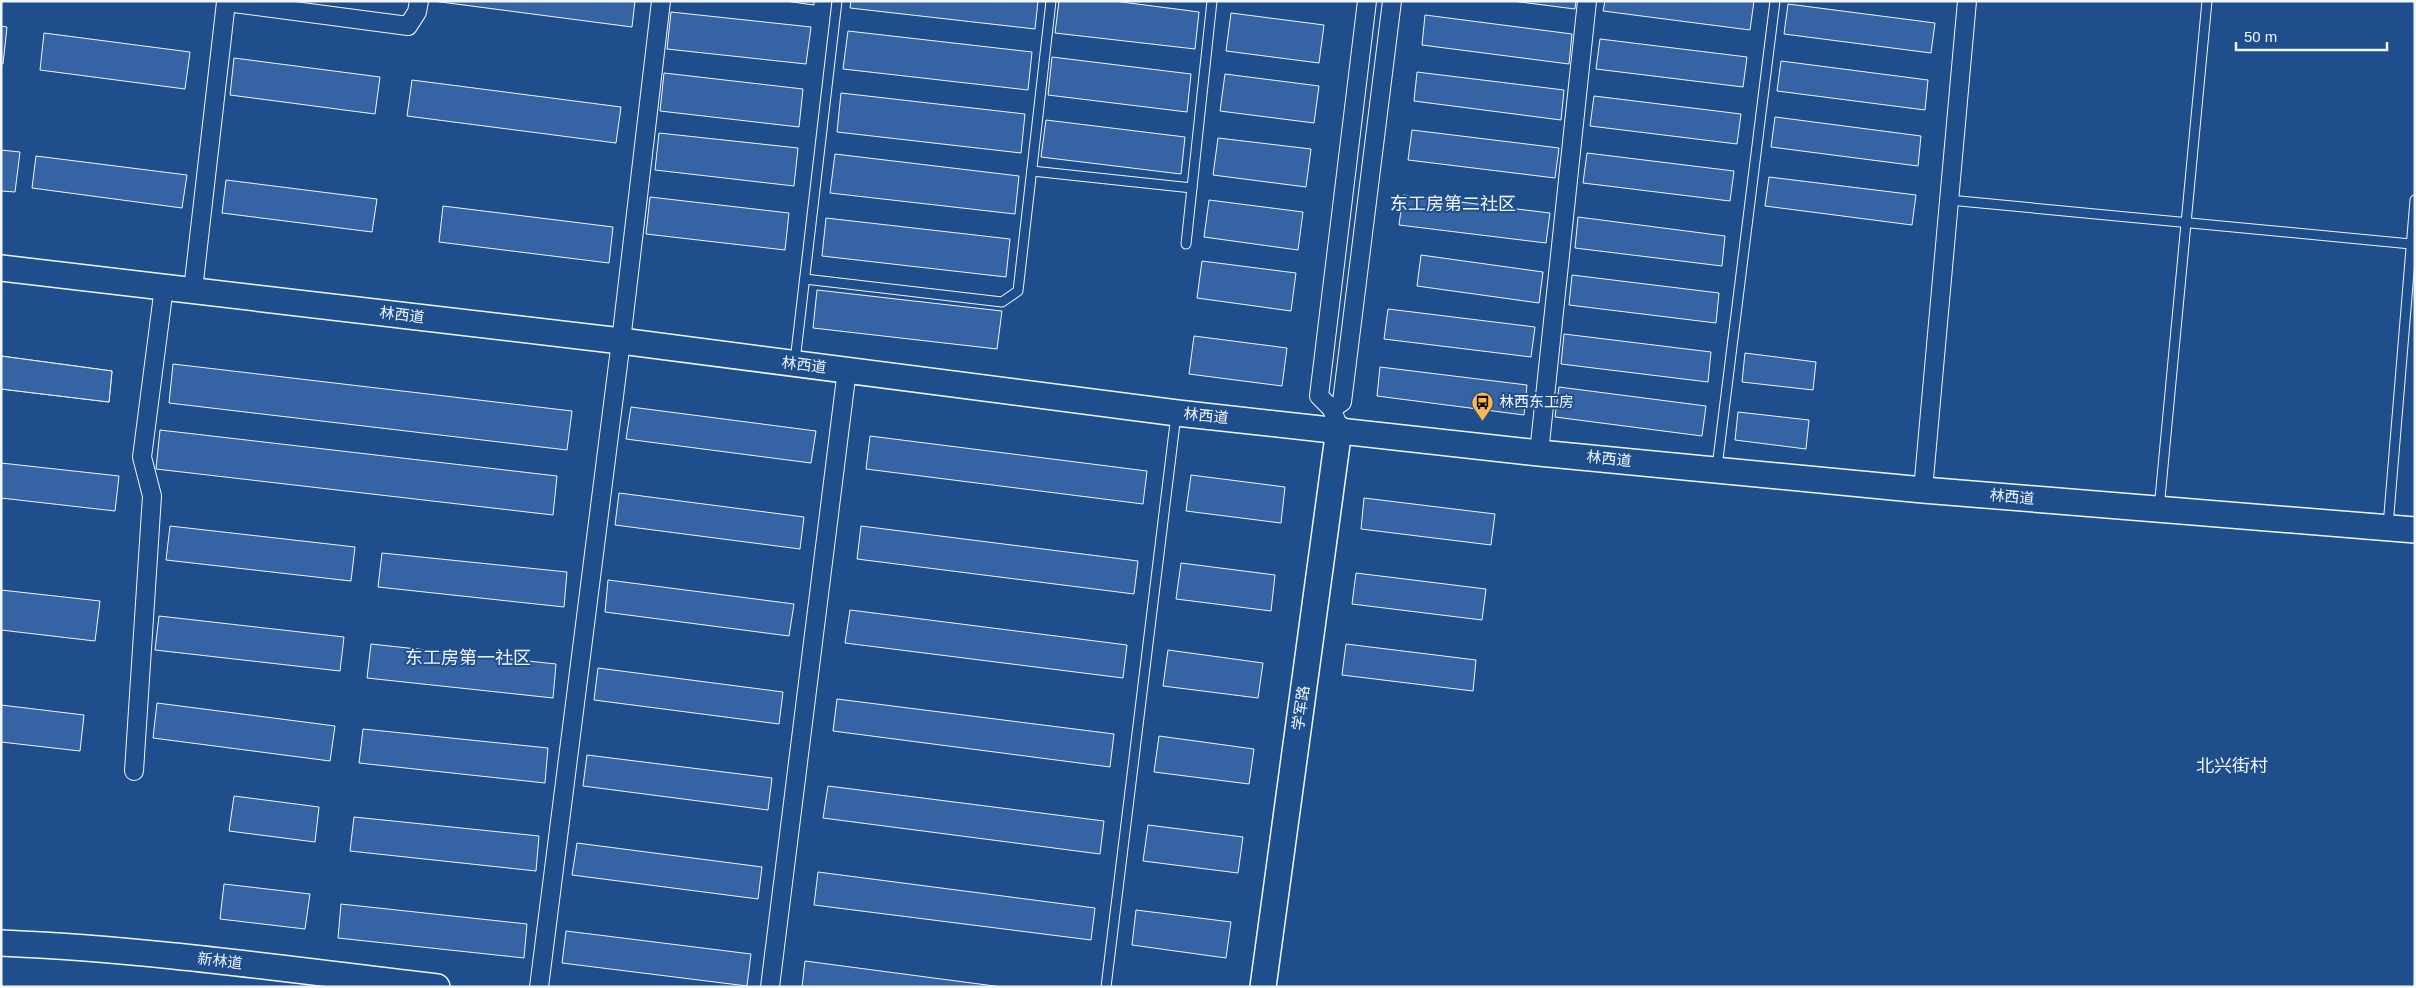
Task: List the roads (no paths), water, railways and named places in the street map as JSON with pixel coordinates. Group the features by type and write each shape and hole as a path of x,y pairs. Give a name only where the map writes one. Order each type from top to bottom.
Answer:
{"main road":[{"name":"林西道","path":"1,268 621,341 1177,413 1336,419 1539,453 1923,490 2415,530"},
{"name":"学军路","path":"1263,987 1336,419"},
{"name":"新林道","path":"1,943 66,946 173,956 437,987"}],"street":[{"path":"193,290 224,1 408,26 417,12 419,1"},
{"path":"539,987 621,341 661,1"},
{"path":"1336,419 1319,396 1367,1"},
{"path":"1336,419 1342,402 1392,1"},
{"path":"1539,453 1586,1"},
{"path":"1923,490 1967,1"},
{"path":"134,771 152,496 142,457 164,287"},
{"path":"770,987 847,370"}],"lane":[{"path":"795,363 837,1"},
{"path":"805,279 1002,302 1018,292 1051,1"},
{"path":"1186,244 1212,1"},
{"path":"1717,470 1774,1"},
{"path":"2159,509 2207,1"},
{"path":"1032,171 1192,188"},
{"path":"1949,200 2411,244"},
{"path":"2388,528 2415,200"},
{"path":"1106,987 1177,413"}],"place":[{"name":"林西东工房","path":"1483,421"}],"district":[{"name":"东工房第二社区","path":"1453,204"},
{"name":"东工房第一社区","path":"468,658"},
{"name":"北兴街村","path":"2232,766"}]}
